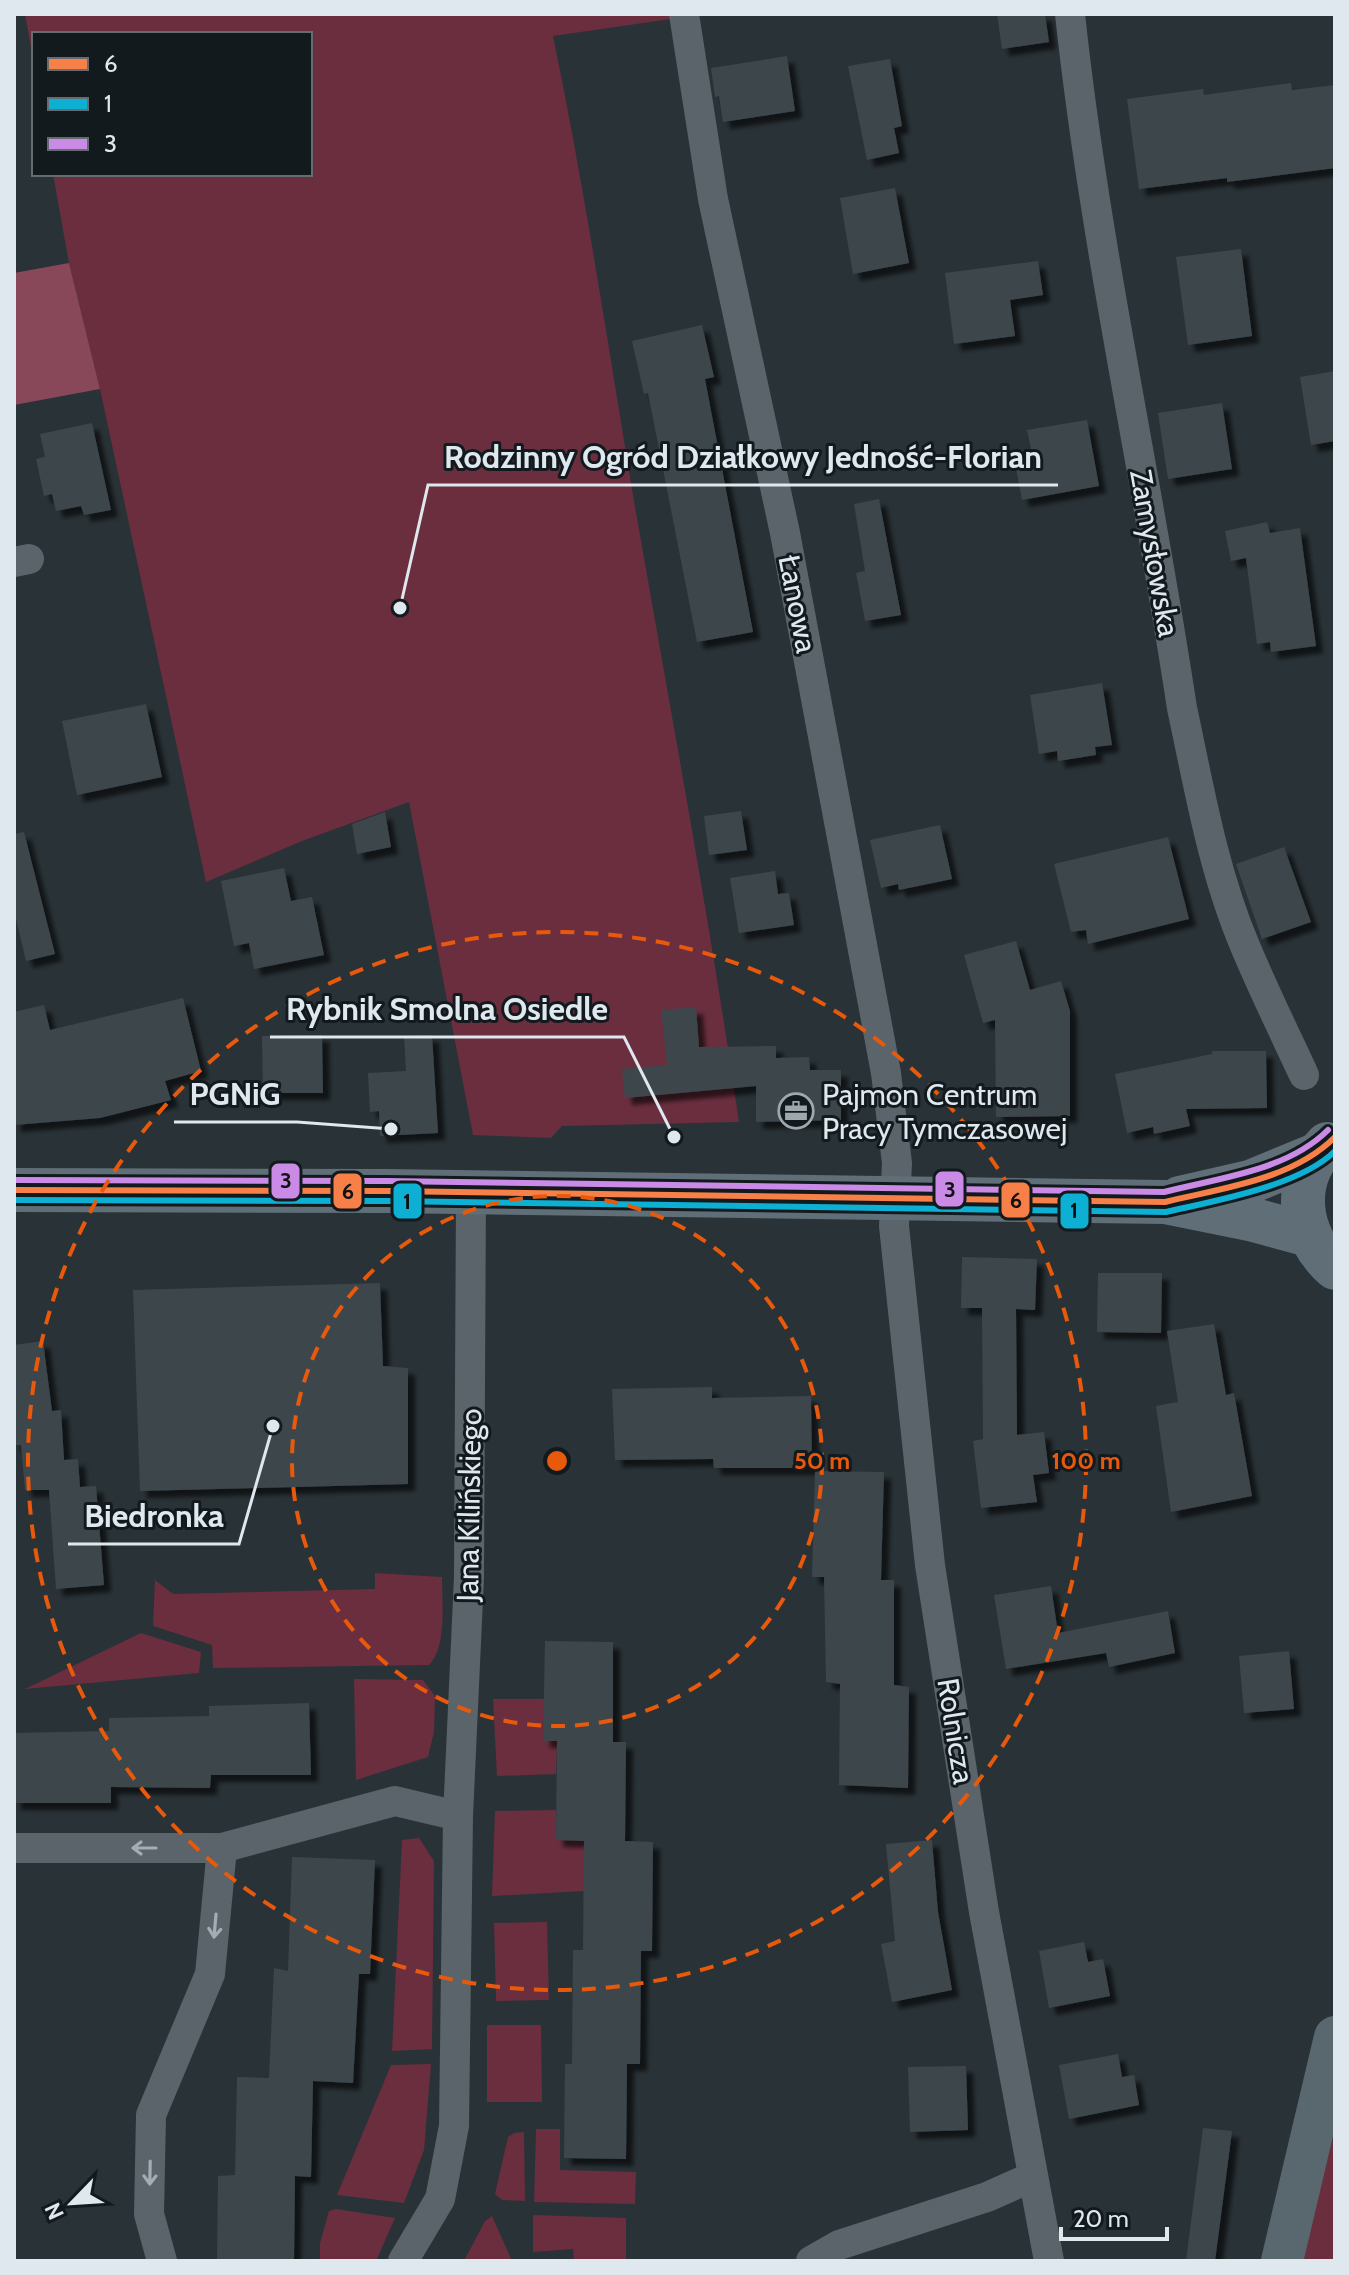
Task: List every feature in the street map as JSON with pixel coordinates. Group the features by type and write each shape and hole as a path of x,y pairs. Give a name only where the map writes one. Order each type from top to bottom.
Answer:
{"main road":[{"path":"1165,1202 1250,1182 1327,1145"},
{"path":"1322,1252 1303,1212 1303,1191 1309,1171 1327,1145"},
{"path":"14,1190 1165,1202 1254,1220 1322,1252"},
{"path":"1282,2261 1335,2037"}],"street":[{"name":"Łanowa","path":"684,14 713,199 785,533 886,1073 897,1163 895,1197"},
{"name":"Zamysłowska","path":"1070,14 1077,78 1121,354 1194,763 1226,891 1244,945 1304,1075"},
{"name":"Jana Kilińskiego","path":"403,2261 440,2199 454,2126 458,1816 469,1577 471,1193"},
{"name":"Rolnicza","path":"895,1197 894,1226 930,1565 984,1912 1049,2261"},
{"path":"14,1848 222,1848 395,1801 458,1816"},
{"path":"162,2261 149,2214 151,2115 210,1974 222,1848"},
{"path":"811,2261 839,2245 987,2197 1032,2177"}],"shaded area":[{"path":"25,14 670,14 671,19 553,36 586,210 739,1122 562,1126 551,1138 473,1135 409,802 302,841 206,882 100,389 69,263 53,176 312,176 312,32 32,32 32,53"},
{"path":"69,263 100,389 14,405 14,273"},
{"path":"375,1573 442,1577 441,1636 435,1657 429,1665 213,1668 212,1645 153,1626 155,1580 173,1594 375,1589"},
{"path":"141,1633 201,1652 199,1673 25,1689"},
{"path":"354,1679 423,1680 435,1696 434,1732 428,1757 356,1780"},
{"path":"493,1699 544,1699 557,1741 556,1774 497,1776"},
{"path":"556,1810 556,1840 584,1841 584,1891 492,1896 495,1811"},
{"path":"419,1838 434,1861 432,2049 392,2051 402,1840"},
{"path":"547,1922 549,2000 496,2001 494,1923"},
{"path":"487,2025 541,2025 542,2102 487,2102"},
{"path":"431,2064 424,2150 404,2203 337,2195 391,2065"},
{"path":"536,2129 560,2129 560,2170 636,2172 635,2204 534,2202"},
{"path":"1335,2131 1335,2261 1300,2261"},
{"path":"524,2132 525,2201 502,2200 495,2194 508,2137"},
{"path":"336,2209 395,2218 376,2261 320,2261 320,2243 329,2211"},
{"path":"533,2215 626,2218 626,2261 574,2261 573,2249 533,2252"},
{"path":"492,2216 512,2261 464,2261 485,2221"}],"building":[{"path":"997,14 1045,14 1049,42 1002,49"},
{"path":"787,56 795,111 723,122 711,68"},
{"path":"890,59 902,126 894,128 899,153 867,160 848,66"},
{"path":"1291,83 1292,90 1335,85 1335,168 1227,182 1227,178 1139,189 1127,99 1203,89 1204,95"},
{"path":"895,188 909,263 853,274 840,198"},
{"path":"1241,249 1252,336 1188,345 1176,257"},
{"path":"1038,261 1043,295 1010,300 1015,336 954,344 945,273"},
{"path":"702,325 714,377 705,379 753,632 697,642 648,393 644,394 632,341"},
{"path":"1335,371 1335,441 1311,445 1300,377"},
{"path":"1222,403 1232,469 1168,479 1158,413"},
{"path":"1087,420 1099,486 1022,500 1013,452 1031,449 1027,430"},
{"path":"92,423 111,510 84,515 81,506 56,511 52,494 44,496 36,459 45,457 40,434"},
{"path":"879,499 901,615 865,621 856,573 865,571 854,504"},
{"path":"1267,522 1270,533 1300,528 1316,646 1271,652 1270,642 1257,644 1246,558 1231,561 1225,531"},
{"path":"1102,683 1112,745 1095,747 1096,755 1058,761 1057,751 1039,754 1030,695"},
{"path":"146,704 162,777 77,795 62,721"},
{"path":"741,811 747,850 709,855 704,816"},
{"path":"385,812 391,847 357,854 352,824"},
{"path":"940,825 952,879 899,890 898,884 881,888 870,840"},
{"path":"24,832 55,954 26,961 14,910 14,834"},
{"path":"1168,837 1189,919 1088,944 1086,930 1071,932 1054,864"},
{"path":"1284,847 1311,922 1262,939 1236,864"},
{"path":"284,868 291,901 312,897 324,955 254,969 249,943 234,946 221,881"},
{"path":"775,871 778,894 789,893 794,925 739,933 730,878"},
{"path":"1016,941 1030,990 1061,981 1070,1011 1070,1116 996,1117 995,1020 983,1023 964,955"},
{"path":"183,998 201,1071 165,1081 171,1100 100,1118 14,1125 14,1012 44,1005 50,1030"},
{"path":"696,1007 699,1047 776,1046 776,1058 809,1057 810,1070 841,1070 841,1120 756,1122 756,1086 625,1098 622,1069 667,1065 661,1010"},
{"path":"322,1035 323,1093 263,1093 262,1036"},
{"path":"432,1035 438,1133 380,1136 379,1111 370,1112 368,1073 406,1071 404,1036"},
{"path":"1212,1051 1266,1051 1267,1108 1186,1109 1190,1126 1154,1134 1153,1127 1127,1133 1115,1074 1212,1054"},
{"path":"962,1257 1037,1259 1035,1310 1016,1309 1017,1435 1044,1432 1049,1473 1033,1475 1037,1502 981,1508 973,1441 983,1439 982,1308 961,1308"},
{"path":"1098,1273 1162,1273 1161,1333 1097,1332"},
{"path":"380,1283 383,1366 408,1368 408,1484 140,1491 133,1290"},
{"path":"1214,1324 1226,1395 1234,1393 1252,1496 1171,1512 1156,1406 1178,1402 1167,1331"},
{"path":"43,1341 52,1411 61,1410 64,1460 78,1459 80,1487 96,1486 104,1585 56,1589 49,1490 25,1490 21,1445 14,1445 14,1345"},
{"path":"712,1387 712,1398 811,1396 812,1468 714,1468 713,1459 615,1460 612,1389"},
{"path":"815,1471 884,1472 881,1580 894,1580 894,1685 909,1687 908,1788 839,1785 840,1684 826,1682 824,1577 812,1577"},
{"path":"1051,1586 1058,1633 1168,1611 1175,1653 1109,1667 1106,1653 1006,1669 994,1595"},
{"path":"545,1641 613,1642 613,1742 626,1742 625,1841 653,1842 652,1951 641,1951 640,2064 627,2064 626,2159 564,2158 565,2064 572,2064 573,1950 583,1950 584,1841 556,1840 557,1741 543,1741"},
{"path":"1289,1651 1294,1709 1244,1713 1239,1656"},
{"path":"309,1703 311,1775 211,1775 210,1788 111,1787 111,1803 14,1803 14,1733 109,1731 109,1718 209,1716 209,1706"},
{"path":"932,1840 938,1912 952,1990 892,2002 881,1944 895,1941 886,1844"},
{"path":"292,1857 375,1860 370,1974 359,1974 353,2083 313,2081 311,2177 295,2176 294,2261 217,2261 218,2176 235,2175 237,2077 269,2078 274,1968 288,1971"},
{"path":"1084,1942 1088,1962 1103,1959 1110,1996 1049,2008 1039,1951"},
{"path":"1118,2054 1122,2077 1134,2075 1139,2105 1069,2119 1059,2065"},
{"path":"966,2066 968,2130 910,2132 908,2067"},
{"path":"1203,2128 1232,2131 1215,2261 1186,2261"}],"transit line":[{"name":"3","path":"14,1180 387,1181 1164,1192 1272,1164 1293,1155 1328,1130"},
{"name":"6","path":"14,1190 387,1191 1165,1202 1277,1173 1318,1152 1335,1137"},
{"name":"1","path":"14,1200 387,1201 1166,1212 1279,1183 1301,1174 1335,1151"}],"place":[{"name":"Rodzinny Ogród Działkowy Jedność-Florian","path":"400,608"},
{"name":"Pajmon Centrum Pracy Tymczasowej","path":"796,1111"},
{"name":"PGNiG","path":"391,1129"},
{"name":"Rybnik Smolna Osiedle","path":"674,1137"},
{"name":"Biedronka","path":"273,1426"}]}
